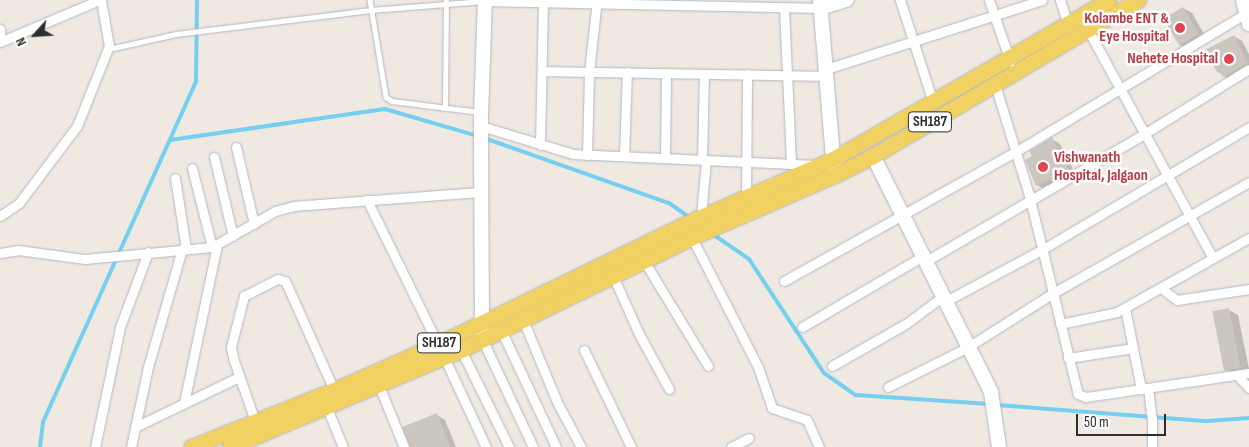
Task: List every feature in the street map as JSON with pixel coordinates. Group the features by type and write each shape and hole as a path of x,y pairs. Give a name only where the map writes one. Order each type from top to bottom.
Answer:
{"main road":[{"name":"SH187","path":"230,447 380,386 482,323 700,217 833,159 1009,59 1108,0"},
{"name":"SH187","path":"191,447 441,350 461,350 696,236 835,175 873,156 1138,0"}],"street":[{"path":"0,29 1,42 100,0 110,38 108,49 72,134 19,203 0,216"},
{"path":"533,447 482,339 481,112 485,1 597,2 784,8 847,0"},
{"path":"900,0 932,102"},
{"path":"989,0 1014,73"},
{"path":"542,71 786,75 826,72 913,40 1042,0"},
{"path":"1060,0 1068,24"},
{"path":"540,145 543,2"},
{"path":"587,155 589,72 597,2"},
{"path":"820,4 835,175"},
{"path":"784,8 791,164"},
{"path":"784,281 1015,152 1246,12"},
{"path":"1088,30 1188,216 1213,258"},
{"path":"802,327 1144,134 1249,69"},
{"path":"624,156 627,72"},
{"path":"665,158 666,73"},
{"path":"700,217 704,160 704,74"},
{"path":"746,197 747,74"},
{"path":"995,85 1030,199 1054,293 1075,389 1082,396 1249,373"},
{"path":"481,126 565,152 587,155 818,166"},
{"path":"832,366 907,323 944,299 1043,249 1249,127"},
{"path":"236,147 254,224"},
{"path":"873,156 991,392 999,447"},
{"path":"214,157 233,236"},
{"path":"184,404 214,246 192,168"},
{"path":"132,447 148,367 184,249 175,178"},
{"path":"888,388 968,347 1054,293 1249,182"},
{"path":"0,253 18,250 85,259 214,246 275,212 289,207 481,192"},
{"path":"366,200 441,350 486,447"},
{"path":"696,236 758,367 772,408 807,420 819,447 813,447"},
{"path":"1060,324 1108,314 1125,308 1249,238"},
{"path":"95,447 120,327 145,252"},
{"path":"644,261 708,366"},
{"path":"613,276 638,332 669,389"},
{"path":"256,421 239,377 231,347 242,301 247,293 278,279 282,279 287,285 334,390"},
{"path":"1161,288 1177,300 1249,289"},
{"path":"1125,308 1133,348 1150,403 1152,447"},
{"path":"523,320 558,404 581,447"},
{"path":"501,330 556,447"},
{"path":"1068,358 1133,348"},
{"path":"461,350 509,447"},
{"path":"584,350 630,447"},
{"path":"1237,375 1249,388"},
{"path":"136,427 239,377"},
{"path":"380,386 404,447"},
{"path":"327,408 342,447"},
{"path":"731,447 749,438"}],"lane":[{"path":"370,0 386,97 392,101 481,112"},
{"path":"108,49 176,34 371,10 446,2 485,1"},
{"path":"445,108 446,2"}],"building":[{"path":"1183,7 1199,34 1179,45 1163,19"},
{"path":"1234,35 1248,63 1223,77 1220,71 1217,72 1205,50"},
{"path":"1052,137 1068,170 1036,186 1025,160 1032,156 1029,151"},
{"path":"1229,308 1241,368 1224,371 1212,311"},
{"path":"437,413 450,447 410,447 402,427"}],"waterway":[{"path":"40,447 43,422 196,81 197,0"},
{"path":"170,140 385,109 478,136"},
{"path":"484,138 669,203 689,217"},
{"path":"711,233 749,259 824,373 856,395 990,404"},
{"path":"997,405 1207,421 1249,418"}],"place":[{"name":"Kolambe ENT & Eye Hospital","path":"1180,28"},
{"name":"Nehete Hospital","path":"1229,59"},
{"name":"Vishwanath Hospital, Jalgaon","path":"1043,167"}]}
